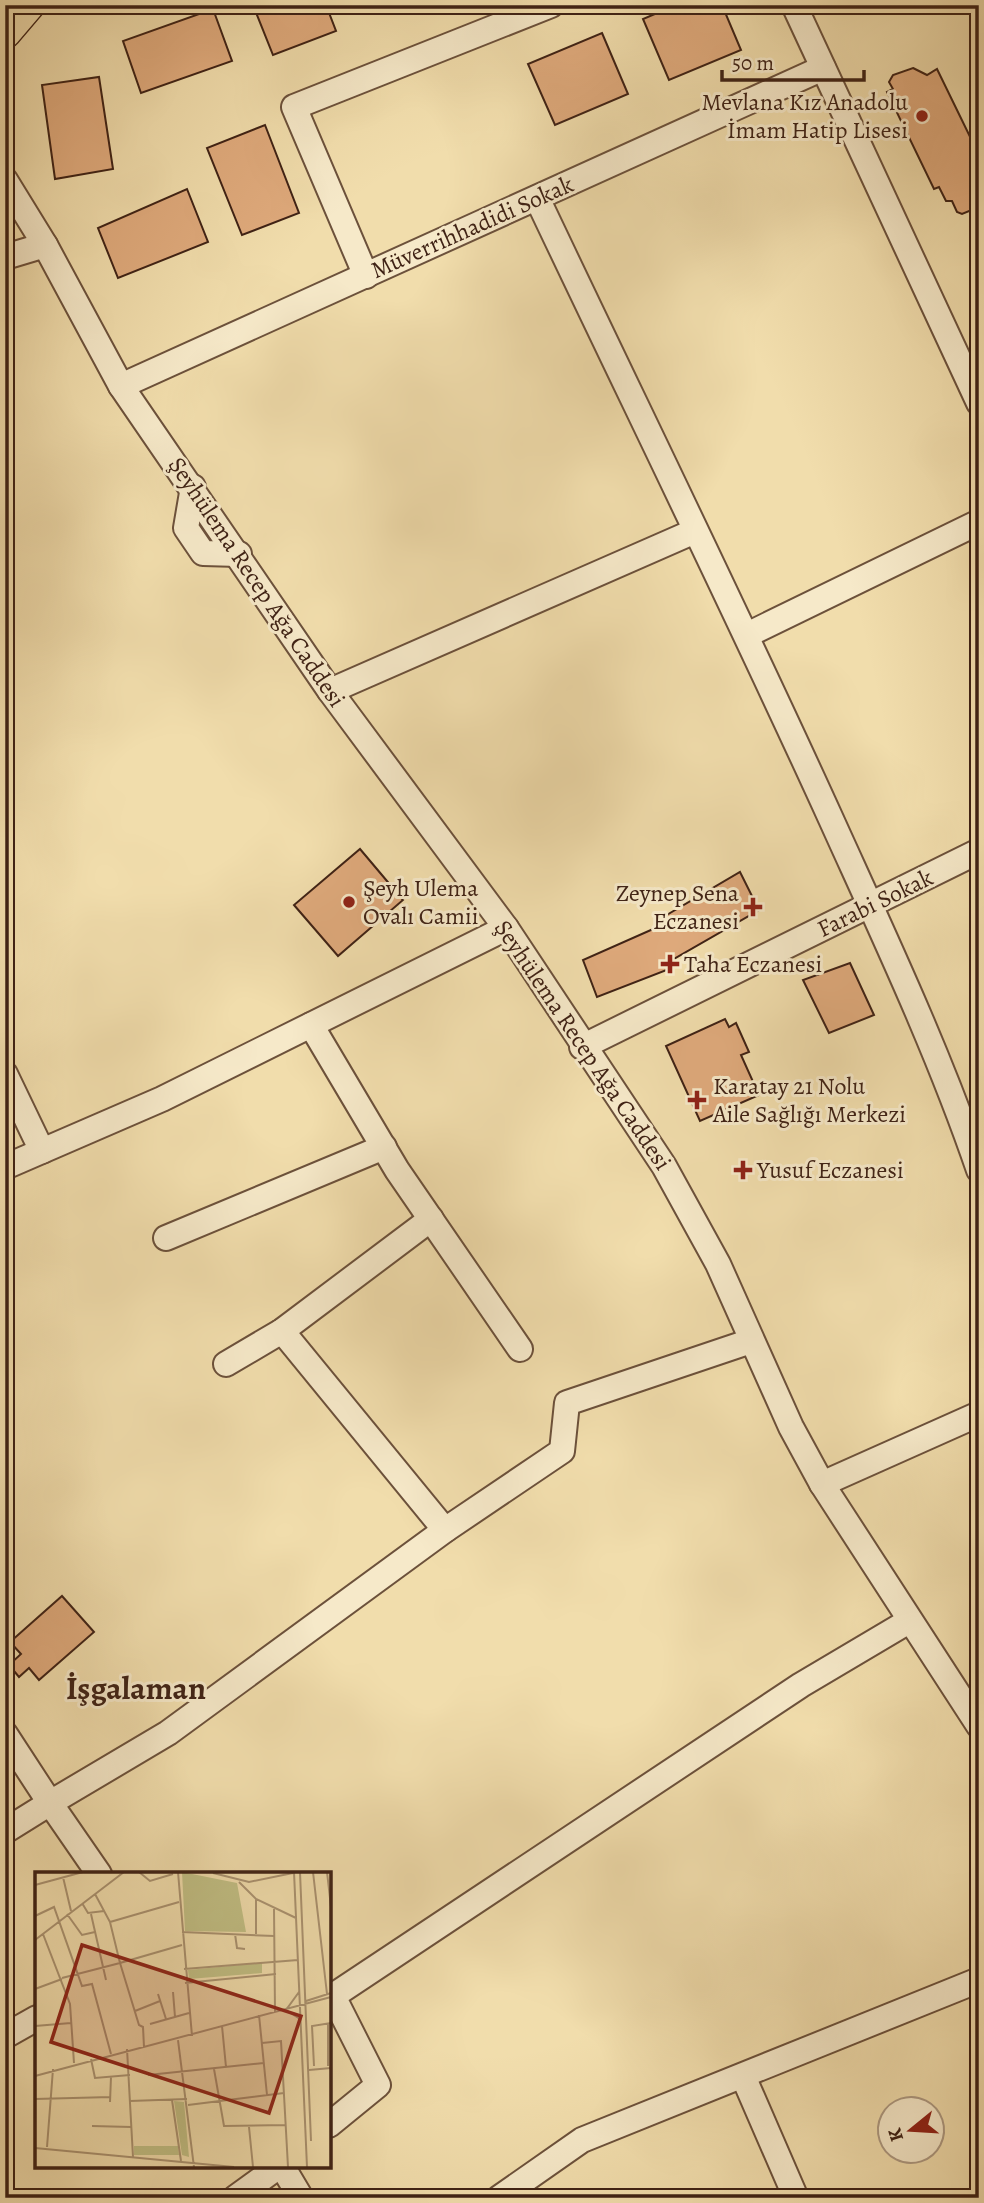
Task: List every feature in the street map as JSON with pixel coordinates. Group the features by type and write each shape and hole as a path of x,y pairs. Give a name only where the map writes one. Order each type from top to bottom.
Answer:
{"main road":[{"path":"5,32 28,5"}],"street":[{"path":"366,276 294,107 507,13 551,5"},
{"path":"794,5 979,403"},
{"name":"Müverrihhadidi Sokak","path":"121,386 823,68"},
{"name":"Şeyhülema Recep Ağa Caddesi","path":"5,180 45,246 121,386 239,554 330,691 506,928 582,1047 664,1166 691,1214 791,1427 822,1484 979,1726"},
{"path":"537,198 747,635 870,905 965,1128 979,1170"},
{"path":"5,257 45,246"},
{"path":"747,635 979,522"},
{"path":"330,691 695,531"},
{"name":"Farabi Sokak","path":"582,1047 979,851"},
{"path":"5,1167 162,1099 506,928"},
{"path":"311,1025 384,1147 520,1349"},
{"path":"5,1074 42,1151"},
{"path":"166,1238 384,1147"},
{"path":"226,1364 282,1331 431,1219"},
{"path":"282,1331 445,1530"},
{"path":"5,1831 168,1733 445,1530 562,1451 567,1403 751,1341"},
{"path":"822,1484 979,1414"},
{"path":"331,2123 378,2085 332,1996 801,1685 909,1620"},
{"path":"5,1734 98,1872"},
{"path":"499,2198 582,2140 979,1980"},
{"path":"5,2036 35,2019"},
{"path":"743,2076 796,2198"},
{"path":"235,2198 277,2168"},
{"path":"281,2168 301,2198"}],"building":[{"path":"253,5 326,5 336,31 273,55"},
{"path":"676,5 722,5 741,50 669,80 643,19"},
{"path":"213,9 232,61 141,93 123,41"},
{"path":"602,33 628,94 555,125 528,64"},
{"path":"913,68 927,75 937,69 975,147 979,149 979,207 962,214 957,212 952,201 946,201 939,187 934,189 887,92 893,89 889,82 893,75"},
{"path":"99,77 113,169 55,179 42,85"},
{"path":"265,125 299,213 242,235 207,148"},
{"path":"187,189 208,242 118,278 98,228"},
{"name":"Şeyh Ulema Ovalı Camii","path":"360,849 403,900 338,956 294,905"},
{"path":"740,872 759,910 674,959 677,966 597,997 583,960 669,922 665,916"},
{"path":"850,963 874,1015 829,1033 803,980"},
{"path":"725,1019 729,1027 736,1023 749,1052 741,1055 759,1095 700,1121 666,1046"},
{"path":"62,1596 94,1632 39,1680 29,1668 19,1677 9,1665 21,1654 10,1642"}],"place":[{"name":"Mevlana Kız Anadolu İmam Hatip Lisesi","path":"922,116"},
{"name":"Şeyh Ulema Ovalı Camii","path":"349,902"},
{"name":"Zeynep Sena Eczanesi","path":"753,907"},
{"name":"Taha Eczanesi","path":"670,964"},
{"name":"Karatay 21 Nolu Aile Sağlığı Merkezi","path":"697,1100"},
{"name":"Yusuf Eczanesi","path":"743,1170"}],"district":[{"name":"İşgalaman","path":"136,1688"}]}
